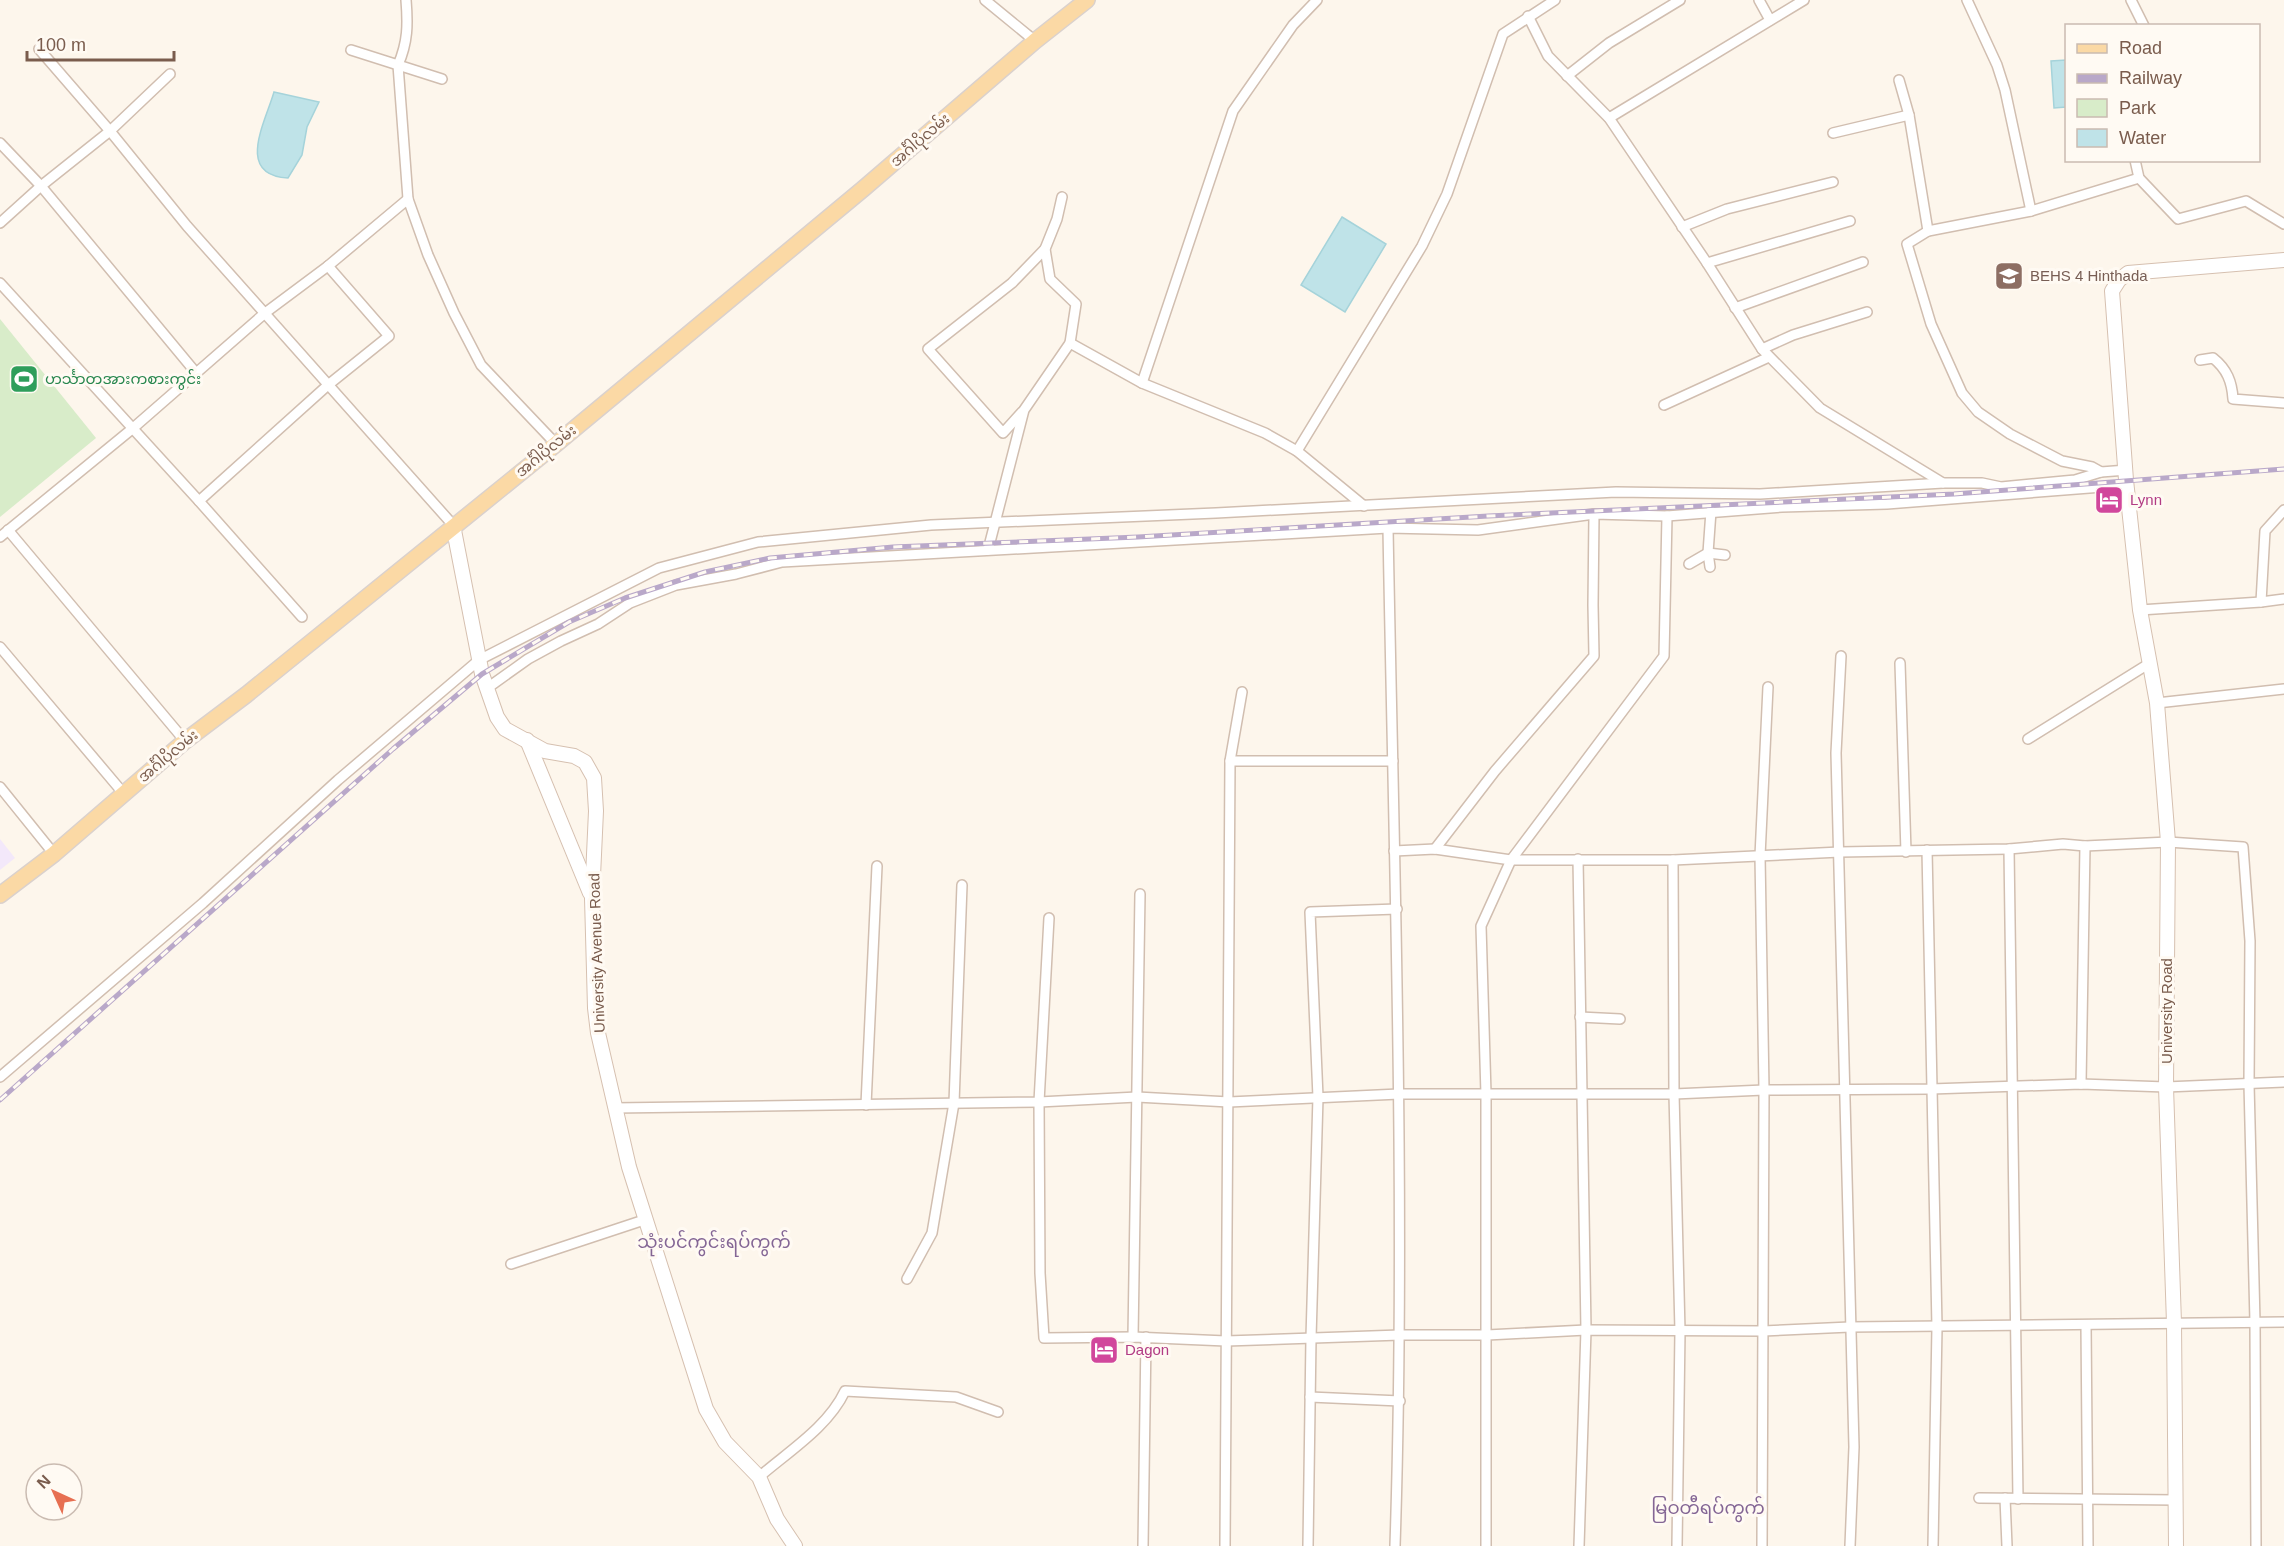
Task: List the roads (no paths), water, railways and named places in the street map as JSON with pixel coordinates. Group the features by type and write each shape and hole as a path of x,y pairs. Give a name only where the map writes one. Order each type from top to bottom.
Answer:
{"main road":[{"name":"အင်္ဂါပိုလမ်း","path":"0,895 54,854 185,741 246,695 453,525 556,444 863,189 1035,41 1087,0"}],"street":[{"path":"406,0 409,28 405,48 398,64 408,200 437,274 481,365 556,444"},
{"path":"985,0 1035,41"},
{"path":"1142,383 1233,111 1293,25 1317,0"},
{"path":"1297,452 1422,246 1447,194 1503,34 1555,0"},
{"path":"1567,76 1609,43 1680,0"},
{"path":"1759,0 1770,20"},
{"path":"1609,118 1804,0"},
{"path":"1967,0 1997,65 2005,90 2031,211"},
{"path":"2131,0 2143,24"},
{"path":"1528,16 1548,56 1609,118 1707,262 1765,353 1820,408 1943,483"},
{"path":"39,49 111,131 187,226 453,525"},
{"path":"351,50 441,79"},
{"path":"0,224 41,186 111,131 170,74"},
{"path":"1899,80 1909,116 1928,231"},
{"path":"1833,133 1909,116"},
{"path":"0,143 41,186 197,374"},
{"path":"2135,162 2139,178 2178,219 2246,201 2284,224"},
{"path":"2127,478 2062,461 2010,434 1978,412 1962,393 1931,324 1907,244 1928,231 2031,211 2139,178"},
{"path":"1682,227 1727,209 1833,182"},
{"path":"1045,249 1050,279 1076,304 1071,343 1024,410 1003,433 928,349 1012,282 1045,249 1057,219 1062,197"},
{"path":"0,537 197,374 264,313 328,266 408,200"},
{"path":"1707,262 1850,221"},
{"name":"University Road","path":"2176,1546 2174,1323 2166,1087 2168,842 2157,703 2140,610 2112,291 2119,280 2128,273 2284,260"},
{"path":"1735,308 1863,262"},
{"path":"199,501 328,385 389,336 328,266"},
{"path":"0,283 302,617"},
{"path":"1664,405 1765,353 1793,335 1868,312"},
{"path":"1071,343 1142,383 1265,433 1297,452 1364,506"},
{"path":"2200,360 2213,358 2223,367 2232,386 2233,399 2284,403"},
{"path":"988,550 1024,410"},
{"path":"0,1077 203,903 338,780 479,660 659,568 758,542 931,525 1364,506 1616,492 1760,494 1943,483 1982,483 2001,486 2075,480 2101,472"},
{"path":"486,689 544,650 598,624 630,603 676,585 736,574 782,562 1388,528 1478,530 1594,514 1667,516 1711,511 1963,499 2127,478"},
{"path":"2261,603 2265,531 2284,510"},
{"path":"1710,567 1708,553 1711,511"},
{"path":"1435,849 1495,771 1594,656 1594,514"},
{"path":"1486,1546 1486,1094 1482,926 1511,860 1664,656 1667,516"},
{"name":"University Avenue Road","path":"453,525 486,689 505,729 545,751 574,756 585,762 594,778 596,810 592,898 595,1008 614,1108 644,1220 706,1409 725,1442 759,1477 777,1519 795,1546"},
{"path":"1388,528 1399,1094 1400,1401 1395,1546"},
{"path":"8,530 185,741"},
{"path":"1689,564 1708,553 1725,555"},
{"path":"2140,610 2261,603 2284,599"},
{"path":"0,647 124,794"},
{"path":"1841,656 1836,753 1847,1089 1854,1447 1850,1546"},
{"path":"1900,663 1906,852"},
{"path":"2028,739 2150,663"},
{"path":"1762,1546 1764,1090 1760,856 1768,687"},
{"path":"2157,703 2284,690"},
{"path":"1225,1546 1230,761 1242,692"},
{"path":"526,740 592,898"},
{"path":"1230,761 1392,761"},
{"path":"0,787 54,854"},
{"path":"1394,851 1435,849 1511,860 1672,860 1839,852 2009,849 2063,844 2085,846 2168,842 2243,847 2250,941 2249,1084 2255,1322 2256,1546"},
{"path":"2080,1084 2085,846"},
{"path":"2009,849 2018,1499"},
{"path":"1927,850 1937,1327 1933,1546"},
{"path":"1578,859 1586,1330 1579,1546"},
{"path":"1672,860 1674,1094 1680,1330 1677,1546"},
{"path":"866,1105 877,866"},
{"path":"907,1279 932,1233 954,1103 963,885"},
{"path":"1133,1337 1140,894"},
{"path":"1308,1546 1318,1097 1310,912 1397,909"},
{"path":"1048,918 1039,1102 1040,1273 1044,1338 1146,1337 1226,1341 1400,1335 1487,1335 1586,1330 1763,1331 1850,1327 2284,1322"},
{"path":"1580,1017 1620,1019"},
{"path":"614,1108 1039,1102 1137,1097 1229,1102 1399,1094 1674,1094 1764,1090 2012,1088 2080,1084 2166,1087 2284,1082"},
{"path":"511,1264 644,1220"},
{"path":"2086,1324 2088,1546"},
{"path":"1143,1546 1146,1337"},
{"path":"759,1477 824,1421 838,1405 845,1391 956,1397 998,1412"},
{"path":"1310,1397 1400,1401"},
{"path":"1979,1498 2088,1501 2176,1500"},
{"path":"2005,1498 2007,1546"}],"water":[{"path":"2065,60 2065,107 2054,108 2051,61"},
{"path":"274,92 319,102 307,127 302,155 288,178 272,175 262,168 258,158 260,132"},
{"path":"1342,217 1386,244 1345,312 1301,285"}],"railway":[{"path":"0,1100 393,749 482,674 569,622 625,598 705,572 770,558 893,547 1138,537 1488,516 1954,494 2284,469"}],"place":[{"name":"BEHS 4 Hinthada","path":"2009,276"},
{"name":"ဟင်္သာတအားကစားကွင်း","path":"24,379"},
{"name":"Lynn","path":"2109,500"},
{"name":"Dagon","path":"1104,1350"}],"district":[{"name":"သုံးပင်ကွင်းရပ်ကွက်","path":"714,1242"},
{"name":"မြဝတီရပ်ကွက်","path":"1708,1508"}]}
